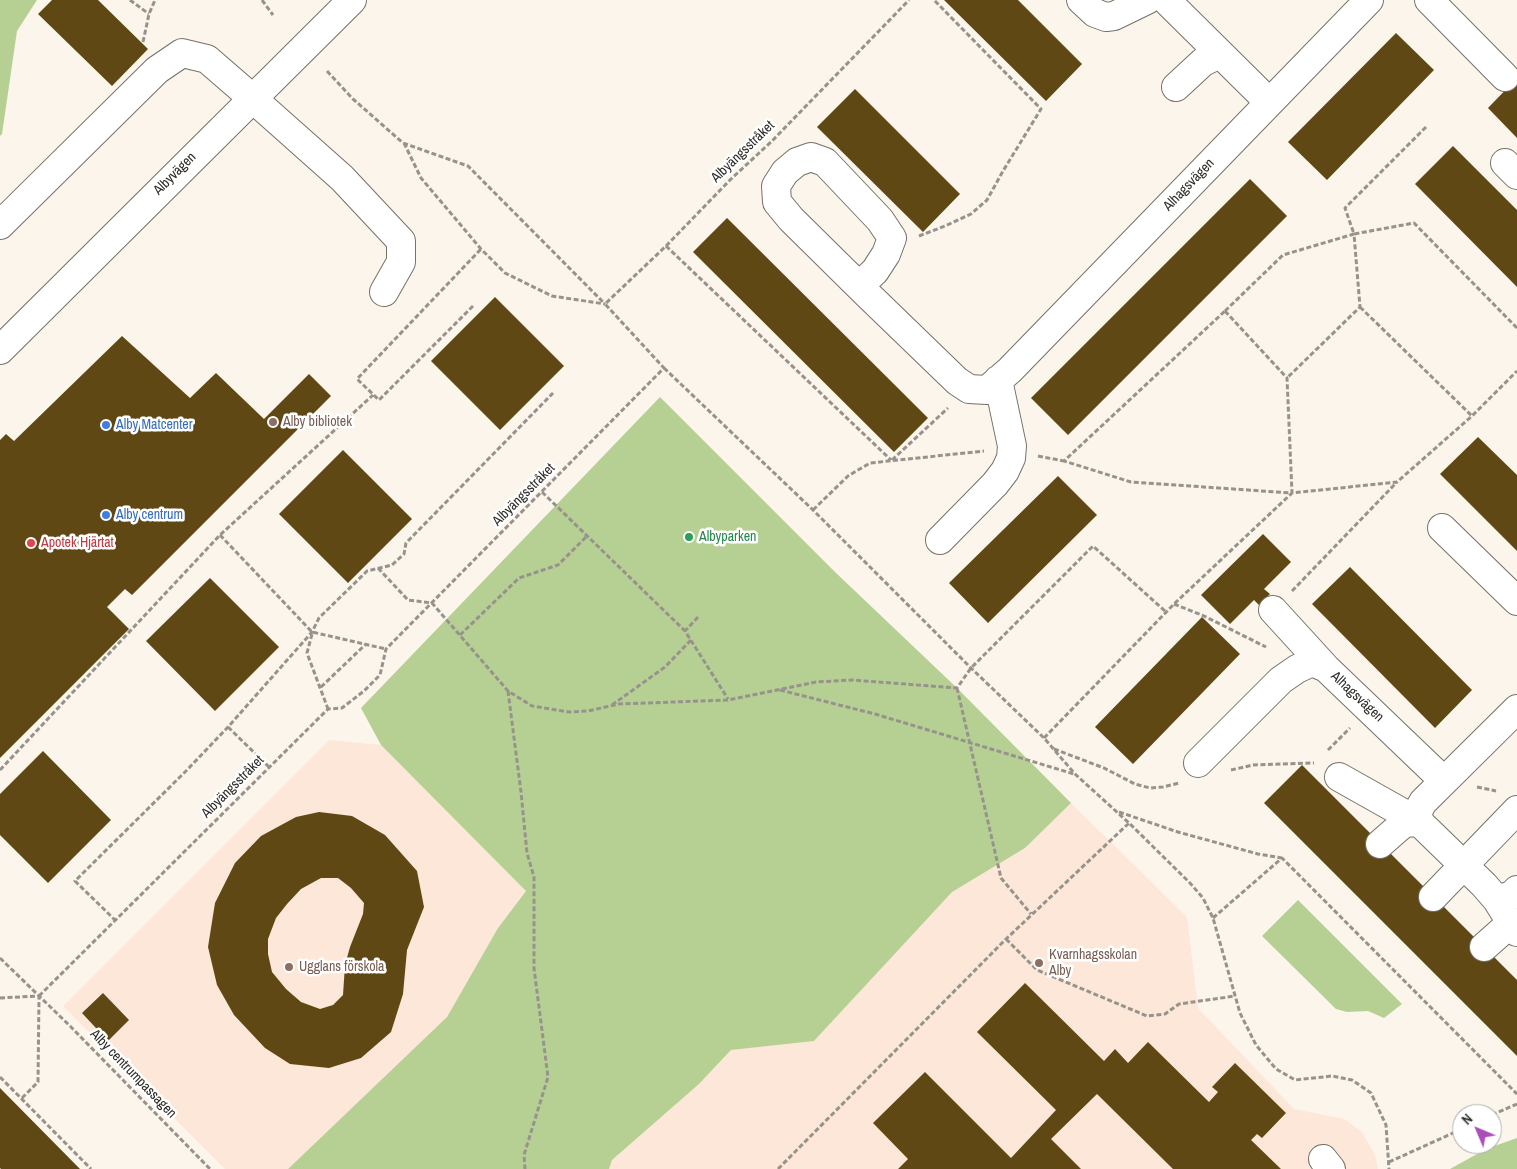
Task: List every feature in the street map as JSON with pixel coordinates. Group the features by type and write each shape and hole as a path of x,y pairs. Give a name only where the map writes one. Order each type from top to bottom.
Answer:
{"street":[{"name":"Albyvägen","path":"0,350 352,0"},
{"path":"1081,0 1095,13 1106,17 1114,16 1147,0"},
{"path":"1166,0 1268,102"},
{"name":"Alhagsvägen","path":"1004,375 1368,0"},
{"path":"1429,0 1505,77"},
{"path":"0,225 157,70 182,53 207,59 342,178 401,241 401,262 384,292"},
{"path":"1176,87 1203,62 1220,54"},
{"path":"859,286 875,271 886,254 892,238 880,220 825,162 811,157 797,162 784,172 776,186 777,202 791,220 859,286 957,381 969,389 987,390 1004,375"},
{"path":"940,540 995,484 1005,471 1011,458 1012,446 1004,375"},
{"path":"1442,528 1517,600"},
{"name":"Alhagsvägen","path":"1273,610 1315,667 1370,709 1444,781"},
{"path":"1198,763 1281,680 1296,669 1315,667"},
{"path":"1419,822 1418,811 1423,802 1517,709"},
{"path":"1328,766 1419,822 1463,864 1507,895 1514,927 1484,948"},
{"path":"1433,897 1463,864 1510,801"},
{"path":"1380,844 1404,823 1419,822"}],"path":[{"path":"130,0 149,14"},
{"path":"143,42 149,14 155,0"},
{"path":"262,0 273,15"},
{"name":"Albyängsstråket","path":"605,304 666,246 910,0"},
{"path":"915,238 971,214 987,200 1041,109 934,0"},
{"path":"327,71 353,99 403,143 421,178 481,249 505,272 552,296 605,304"},
{"path":"1426,127 1346,208 1354,234 1360,306 1472,416"},
{"path":"403,143 468,166 605,304 664,368 813,510 1044,738 1075,774 1129,823 1190,883 1203,898 1213,918 1240,1013 1256,1045 1276,1069 1295,1080 1332,1076 1352,1080 1371,1093 1386,1125 1389,1169"},
{"path":"1064,461 1225,311 1283,254 1354,234 1414,223 1517,328"},
{"path":"666,246 891,460"},
{"path":"473,306 378,400 357,379 481,249"},
{"path":"1287,378 1360,306"},
{"path":"1044,738 1174,604 1292,493 1287,378 1225,311"},
{"name":"Albyängsstråket","path":"39,996 328,709 342,708 364,691 380,675 386,649 664,368"},
{"path":"1273,610 1397,482 1472,416 1517,371"},
{"path":"891,460 969,389"},
{"path":"328,709 307,653 312,632 319,618 367,571 392,565 404,554 406,543 553,393"},
{"path":"0,770 220,535 373,394"},
{"path":"813,510 848,476 870,463 990,450"},
{"path":"1038,456 1064,461 1131,482 1292,493 1397,482"},
{"path":"542,492 685,631 728,700"},
{"path":"220,535 312,632 386,649"},
{"path":"460,634 519,578 558,565 587,536"},
{"path":"1031,914 1002,878 958,688 971,668 1094,546 1166,612"},
{"path":"378,568 408,600 432,604 508,691 532,706 569,712 588,711 619,704 728,700 816,682 852,680 958,688"},
{"path":"1174,604 1315,667"},
{"path":"685,631 698,617"},
{"path":"116,921 75,881 186,771 312,632"},
{"path":"610,706 664,667 691,640"},
{"path":"321,687 366,644"},
{"path":"779,690 875,714 1075,774"},
{"path":"508,691 527,853 534,877 534,968 548,1077 524,1155 525,1169"},
{"path":"1232,770 1253,765 1310,763 1328,766 1328,751 1370,709"},
{"path":"228,726 269,767"},
{"path":"1053,749 1104,768 1135,784 1150,788 1175,784"},
{"path":"1444,781 1510,801"},
{"path":"1116,811 1178,832 1258,854 1282,858 1517,1094"},
{"path":"778,1169 1031,914 1129,823"},
{"path":"1213,918 1282,858"},
{"path":"1006,939 1037,970 1147,1016 1165,1014 1179,1004 1235,996"},
{"name":"Alby centrumpassagen","path":"0,958 70,1026 210,1169"},
{"path":"0,998 39,996 38,1082 22,1098"},
{"path":"0,1077 91,1169"},
{"path":"1502,1111 1517,1104"},
{"path":"1389,1162 1452,1134"}],"shaded area":[{"name":"Ugglans förskola","path":"329,740 381,745 526,890 498,928 447,1017 288,1169 225,1169 63,1006"},
{"name":"Kvarnhagsskolan Alby","path":"1071,803 1187,917 1198,1008 1294,1109 1344,1119 1362,1132 1375,1155 1378,1169 609,1169 612,1160 699,1084 731,1050 814,1041 952,891 1025,848"}],"green space":[{"path":"0,0 37,0 17,31 2,134 0,136"},
{"name":"Albyparken","path":"660,397 835,572 957,688 1071,803 1025,848 952,892 814,1041 731,1050 699,1084 612,1160 609,1169 288,1169 447,1017 498,928 526,891 381,745 361,708"},
{"path":"1298,900 1402,1004 1384,1018 1368,1011 1347,1012 1336,1009 1262,936"},
{"path":"1517,1138 1517,1169 1450,1169 1477,1154 1502,1154 1502,1143"}],"building":[{"path":"52,0 98,0 148,49 112,86 38,14"},
{"path":"944,0 1018,0 1082,64 1046,101"},
{"path":"1396,33 1434,70 1327,180 1288,142"},
{"path":"1517,78 1517,138 1488,108"},
{"path":"855,89 960,194 923,232 817,127"},
{"path":"1453,146 1517,210 1517,287 1415,184"},
{"path":"1250,179 1287,216 1068,435 1031,398"},
{"path":"727,218 928,418 894,452 693,252"},
{"path":"495,297 564,366 500,430 431,361"},
{"name":"Alby centrum","path":"122,336 190,398 216,373 264,419 309,374 331,396 132,595 125,589 107,607 129,629 0,758 0,440 6,434 14,441"},
{"path":"1478,437 1517,475 1517,551 1440,474"},
{"path":"343,450 412,519 348,583 279,514"},
{"path":"1058,476 1097,515 988,623 949,583"},
{"path":"1263,534 1291,562 1264,589 1270,594 1259,605 1254,600 1230,624 1201,595"},
{"path":"1350,567 1472,690 1435,728 1312,604"},
{"path":"210,578 279,647 215,711 146,641"},
{"path":"1202,617 1240,654 1133,764 1095,727"},
{"path":"43,751 111,820 48,883 0,835 0,794"},
{"path":"1302,765 1517,980 1517,1056 1264,803"},
{"path":"319,812 352,816 385,835 417,871 424,907 407,950 403,994 391,1032 361,1058 329,1068 290,1064 265,1048 234,1015 217,985 208,947 215,903 235,863 261,836 296,817","holes":["321,878 338,878 351,888 364,903 363,914 345,965 343,995 333,1005 320,1009 301,1002 286,989 272,972 268,954 268,939 276,918 301,889"]},
{"path":"1025,983 1104,1061 1115,1049 1128,1063 1148,1042 1209,1102 1218,1092 1212,1087 1235,1063 1286,1113 1262,1138 1257,1134 1251,1140 1281,1169 1173,1169 1097,1094 1051,1139 1081,1169 898,1169 908,1159 873,1123 925,1072 1011,1158 1056,1110 977,1032"},
{"path":"103,993 129,1020 108,1041 82,1013"},
{"path":"0,1088 80,1169 0,1168"}],"place":[{"name":"Alby bibliotek","path":"273,422"},
{"name":"Alby Matcenter","path":"106,425"},
{"name":"Alby centrum","path":"106,515"},
{"name":"Albyparken","path":"689,537"},
{"name":"Apotek Hjärtat","path":"31,543"},
{"name":"Kvarnhagsskolan Alby","path":"1039,963"},
{"name":"Ugglans förskola","path":"289,967"}]}
